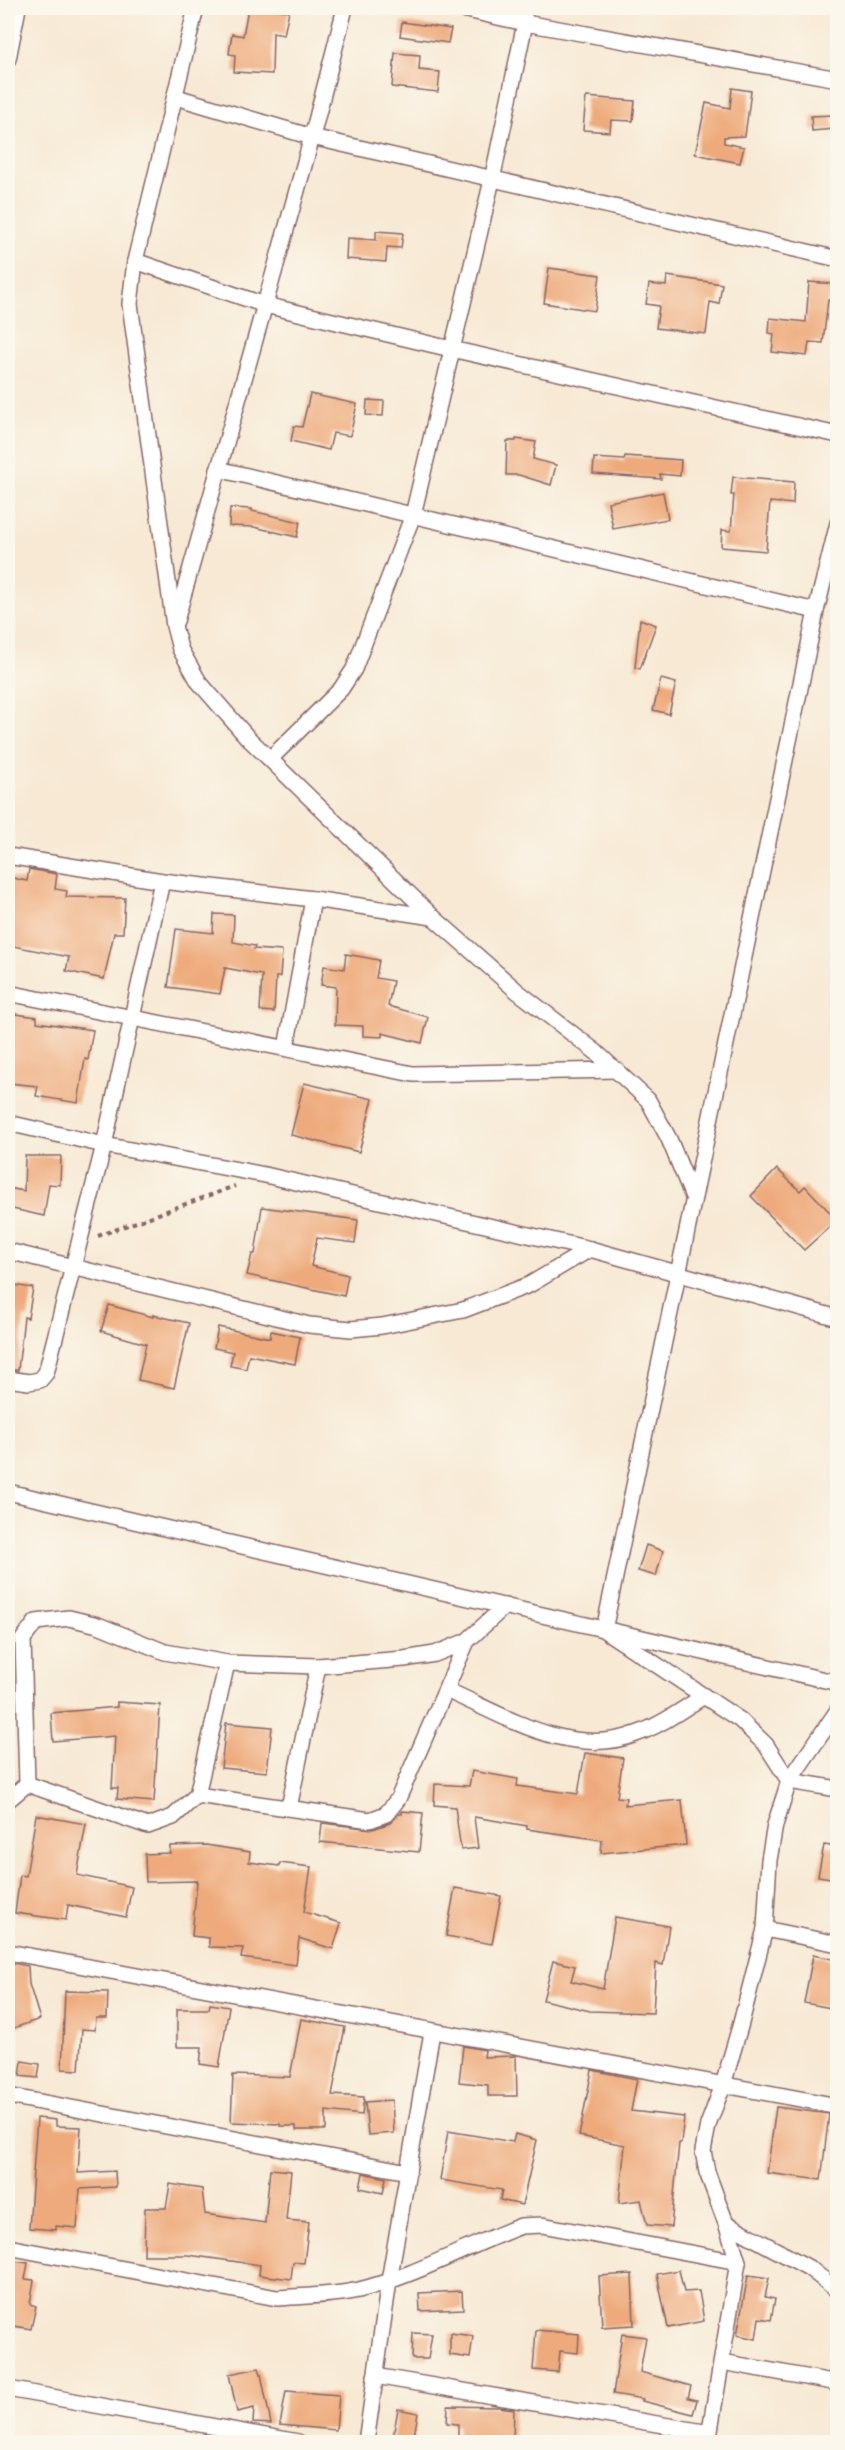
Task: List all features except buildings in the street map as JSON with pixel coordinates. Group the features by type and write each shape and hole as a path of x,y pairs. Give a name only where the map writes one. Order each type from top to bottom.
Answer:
{"street":[{"path":"196,8 135,261 130,304 174,626 180,649 199,682 270,759 433,918 517,991 565,1026 617,1070 648,1100 669,1139 693,1197"},
{"path":"174,626 312,137 345,8"},
{"path":"458,8 524,15 837,79"},
{"path":"270,759 341,689 354,669 413,515 492,180 524,15"},
{"path":"8,59 14,16"},
{"path":"176,97 312,137 837,259"},
{"path":"135,261 265,305 837,435"},
{"path":"218,469 816,611"},
{"path":"604,1630 816,611 837,523"},
{"path":"8,856 162,881 313,899 433,918"},
{"path":"8,1378 29,1382 40,1380 46,1373 104,1145 162,881"},
{"path":"286,1048 313,899"},
{"path":"8,993 413,1074 617,1070"},
{"path":"8,1124 104,1145 265,1175 590,1248 837,1318"},
{"path":"8,1251 309,1324 351,1329 382,1326 464,1310 530,1285 590,1248"},
{"path":"8,1492 837,1683"},
{"path":"27,1784 23,1639 36,1622 69,1618 98,1625 165,1652 227,1663 318,1666 404,1659 435,1654 467,1641 505,1606"},
{"path":"604,1630 740,1720 766,1744 789,1781 837,1789"},
{"path":"197,1795 370,1820 386,1814 398,1799 467,1641"},
{"path":"27,1784 148,1826 172,1817 197,1795 227,1663"},
{"path":"289,1808 318,1666"},
{"path":"446,1689 551,1736 580,1743 613,1741 638,1734 705,1696"},
{"path":"375,2376 709,2438 738,2262 707,2172 703,2151 708,2125 723,2085 765,1929 769,1860 775,1825 789,1781 837,1710"},
{"path":"8,1800 27,1784"},
{"path":"765,1929 837,1944"},
{"path":"8,1952 837,2106"},
{"path":"366,2442 389,2281 432,2032"},
{"path":"8,2096 408,2172"},
{"path":"726,2223 809,2268 837,2291"},
{"path":"8,2247 277,2298 317,2296 358,2290 389,2281 521,2226 542,2225 738,2262"},
{"path":"722,2362 837,2383"},
{"path":"8,2389 298,2442"}],"path":[{"path":"78,1244 265,1175"}]}
